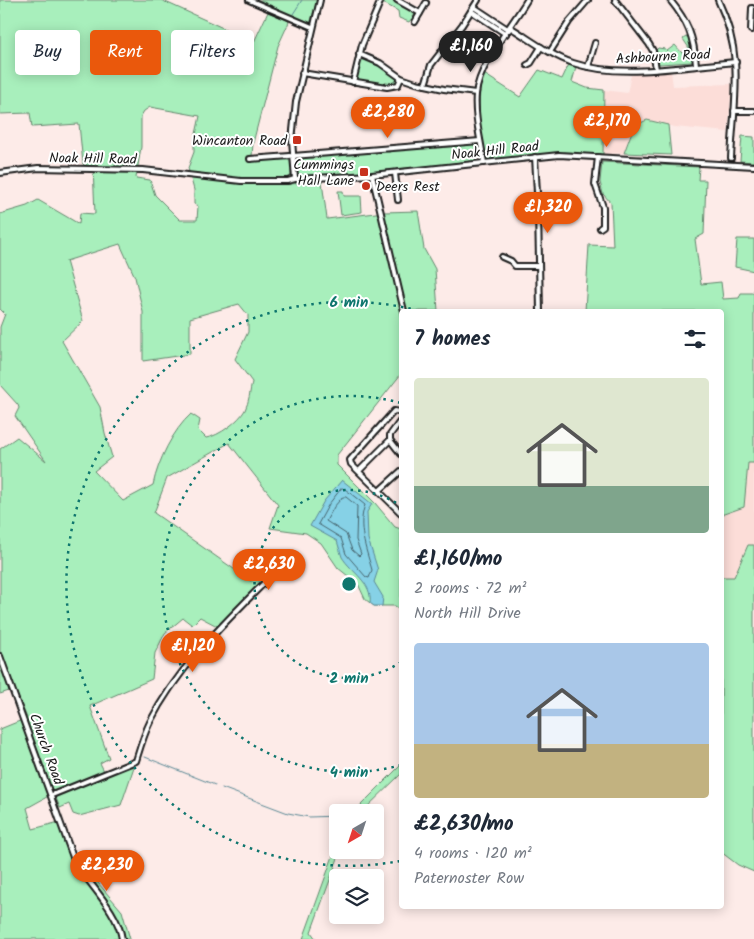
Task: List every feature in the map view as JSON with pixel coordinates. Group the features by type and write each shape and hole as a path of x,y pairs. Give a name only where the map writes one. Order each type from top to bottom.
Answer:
{"street":[{"path":"249,0 312,27"},
{"path":"295,179 292,156 293,125 302,73 320,0"},
{"path":"352,82 359,54 381,0"},
{"path":"397,0 420,13"},
{"path":"425,85 431,65 478,0"},
{"path":"484,163 476,113 476,93 483,70 527,0"},
{"path":"550,52 569,22 588,0"},
{"path":"614,0 649,44 653,52 656,69"},
{"path":"670,0 682,15 691,34 696,66"},
{"path":"718,0 731,32 736,62 731,158"},
{"path":"415,22 426,3"},
{"path":"751,30 753,24 752,8"},
{"name":"Ashbourne Road","path":"472,9 550,52 572,63 588,67 626,71 736,62"},
{"path":"588,67 594,43"},
{"path":"527,65 531,63 541,47"},
{"path":"359,54 375,61 402,78 425,85 476,93"},
{"path":"302,73 387,87 398,85 402,78"},
{"path":"734,111 754,111"},
{"path":"250,159 480,141"},
{"name":"Noak Hill Road","path":"0,173 38,168 74,168 143,170 241,181 288,181 395,173 559,155 754,166"},
{"path":"535,157 540,309"},
{"path":"598,157 595,184 602,202 604,217 603,226 600,228"},
{"path":"395,173 398,200"},
{"path":"372,175 404,309"},
{"path":"502,257 515,266 539,266"},
{"path":"399,411 394,410 350,460 350,464 399,511"},
{"path":"359,472 390,440 390,435 399,423"},
{"path":"390,440 399,451"},
{"path":"379,491 399,473"},
{"path":"52,795 136,761 150,723 181,673 210,638 277,570"},
{"name":"Church Road","path":"0,656 74,860 83,875 116,918 122,939"}],"shaded area":[{"path":"671,71 673,86 732,84 728,132 674,127 647,120 634,126 624,153 603,154 604,90 627,93 631,75"},
{"path":"748,463 754,463 754,545 748,545 734,578 724,577 724,515 744,507"}],"green space":[{"path":"0,0 161,0 227,30 171,30 171,75 254,75 254,42 268,12 289,22 278,46 253,143 252,156 248,158 249,162 286,159 290,161 291,175 288,179 288,184 322,182 327,219 384,212 418,211 424,249 435,269 438,309 399,309 399,377 337,455 337,465 375,503 395,527 399,528 399,609 395,606 374,606 365,599 358,584 338,568 321,543 306,533 270,528 278,505 229,443 167,478 154,513 251,581 258,563 273,572 219,627 200,617 192,625 183,618 165,633 155,653 152,679 90,706 109,758 100,763 105,773 136,761 121,805 79,816 73,814 69,804 60,808 54,793 27,808 33,829 59,822 75,868 86,869 122,911 130,939 0,939 0,729 27,718 15,689 0,694 0,449 17,437 46,461 15,416 19,408 18,405 0,385 0,327 5,314 0,309 0,214 27,206 38,200 79,224 80,213 95,214 93,167 83,164 79,124 32,127 30,113 0,114","holes":["150,107 200,116 194,152 188,168 194,190 194,204 198,206 197,220 180,220 155,195 150,180 136,178 141,147 141,116","120,244 135,277 143,312 143,361 190,354 190,318 239,304 248,315 248,332 235,359 252,382 245,410 238,419 217,434 206,438 198,430 200,420 191,414 172,437 153,485 123,501 94,471 112,457 100,407 62,341 83,321 66,261"]},
{"path":"252,0 317,0 310,24"},
{"path":"383,0 393,0 416,13 409,22 399,18 398,11 385,4 381,4"},
{"path":"689,35 692,62 659,64 656,50 658,48 667,51 675,45 682,53 689,48 683,39"},
{"path":"362,58 377,64 398,78 396,84 389,85 357,81 355,79 360,59"},
{"path":"570,62 577,64 572,82 587,88 604,90 603,154 549,155 485,161 479,105 481,83 484,74 520,97 539,70 562,79"},
{"path":"647,120 668,125 671,155 624,153 634,126"},
{"path":"742,136 754,137 754,162 740,161"},
{"path":"475,144 477,155 474,161 369,172 298,176 297,159 304,157"},
{"path":"602,162 699,167 698,180 706,180 704,234 695,239 701,284 721,282 723,299 739,298 741,293 754,293 754,463 748,463 744,507 724,514 724,309 585,309 589,245 613,246 611,203 603,194 600,182"},
{"path":"338,191 343,191 344,196 361,196 362,212 341,215"},
{"path":"737,239 754,239 754,271 735,267"},
{"path":"748,545 754,545 754,872 738,865 724,854 724,577 734,577"},
{"path":"399,767 399,776 370,804 362,804"},
{"path":"332,859 338,859 334,869 329,869 329,883 311,932 316,939 303,939"}],"water":[{"path":"342,480 372,504 367,512 368,539 378,570 374,582 383,597 382,606 374,606 370,603 368,589 342,557 337,541 310,526 324,501"}],"waterway":[{"path":"293,14 302,0"},
{"path":"145,757 215,785"},
{"path":"222,788 288,813 309,817 329,816"}],"place":[{"name":"Wincanton Road","path":"297,140"},
{"name":"Cummings Hall Lane","path":"364,172"},
{"name":"Deers Rest","path":"366,186"}]}
